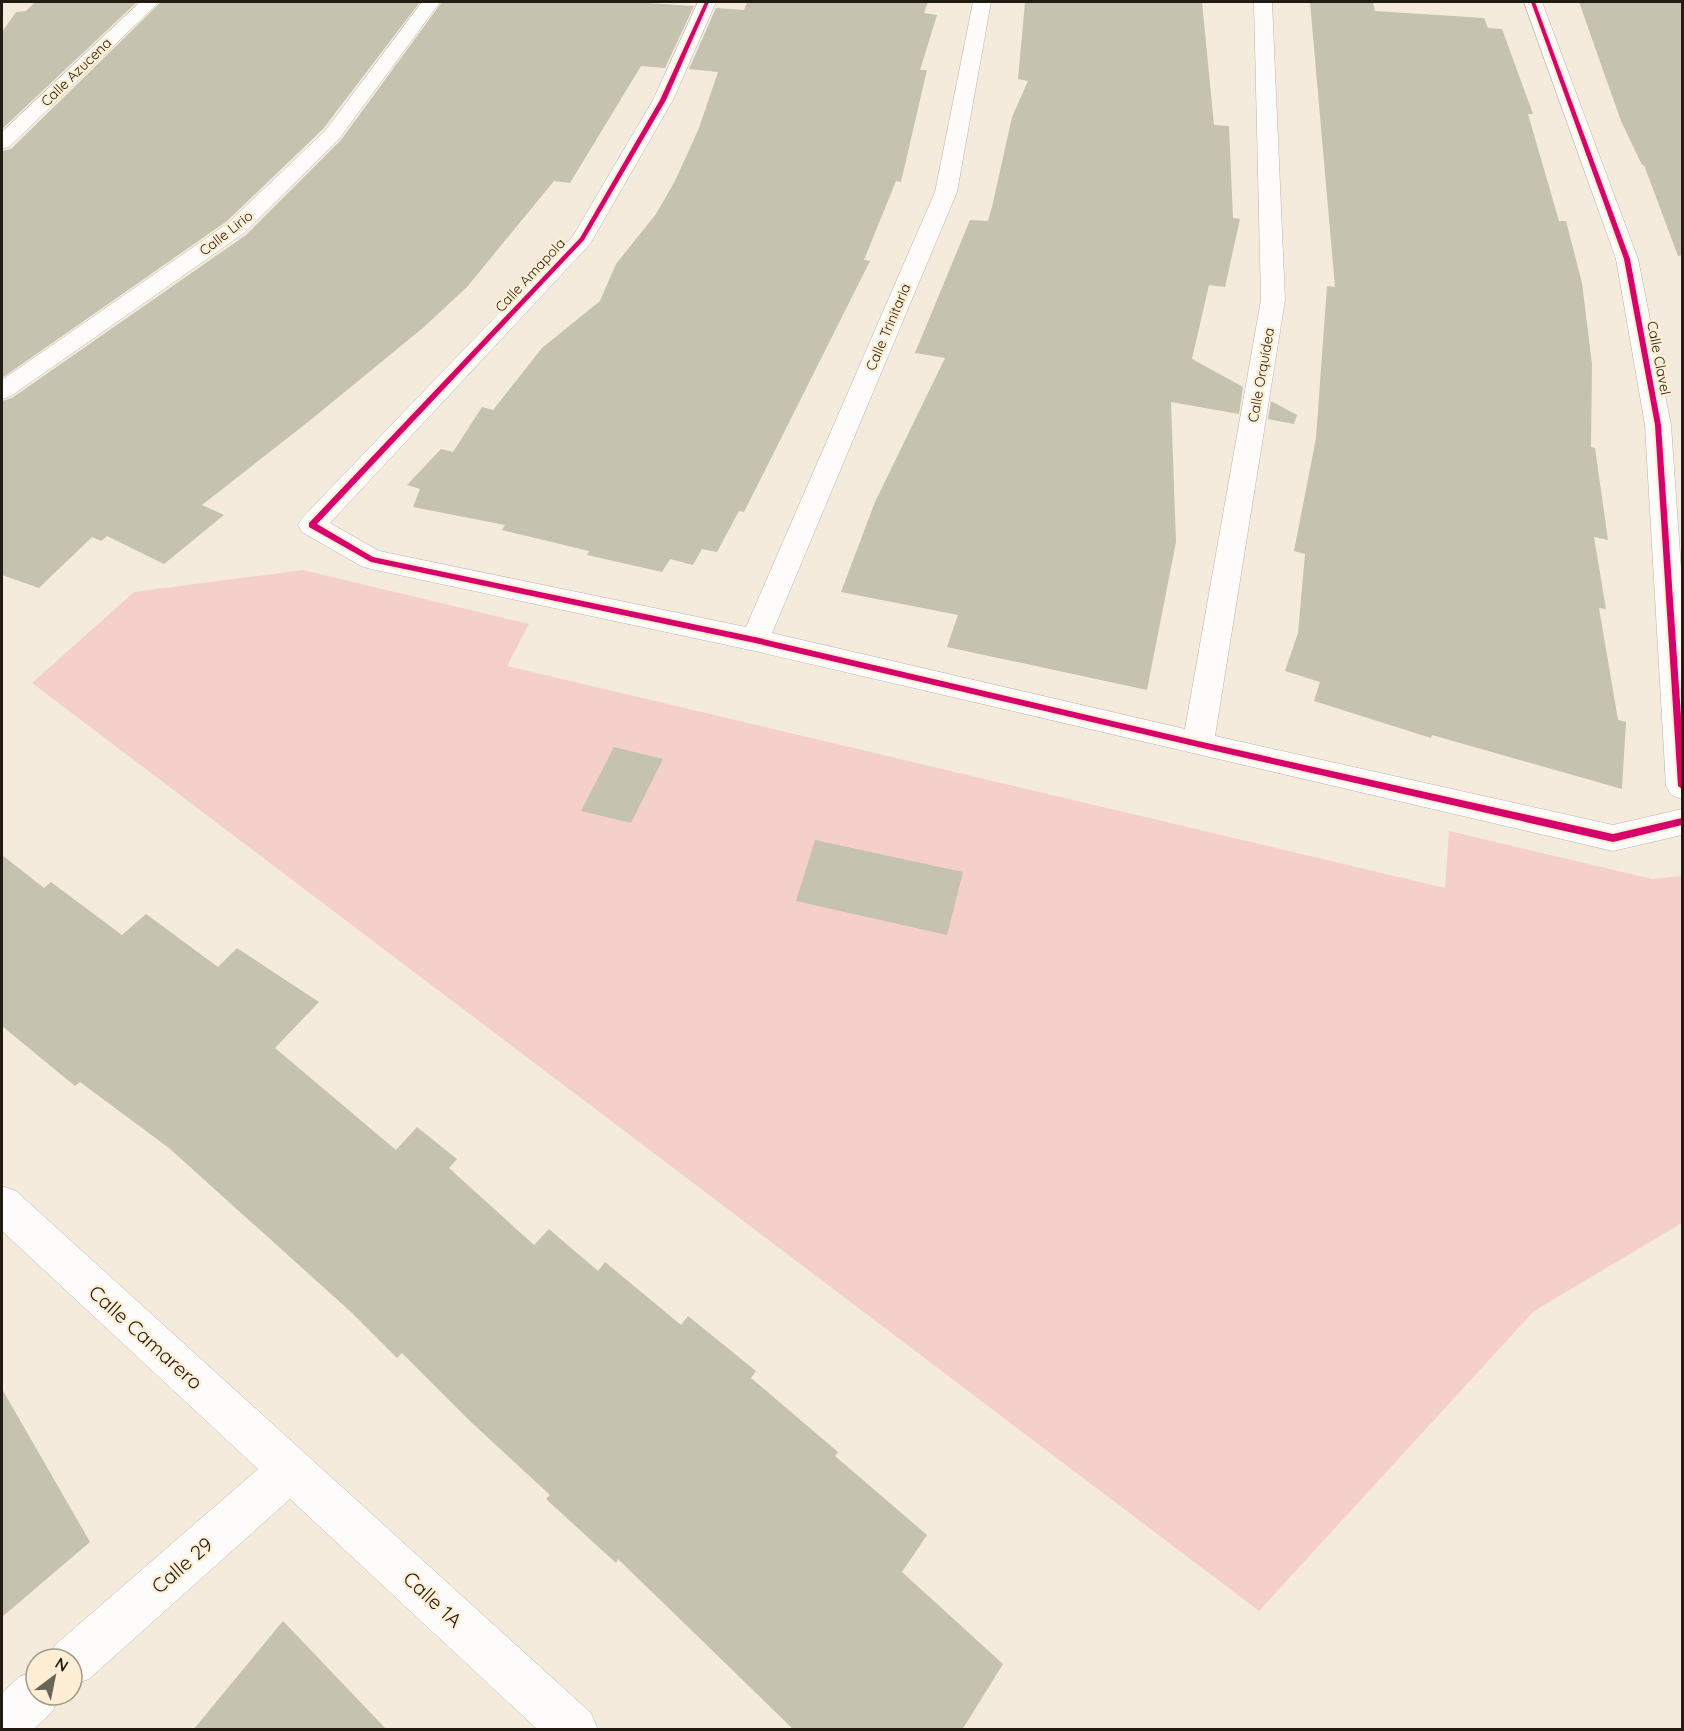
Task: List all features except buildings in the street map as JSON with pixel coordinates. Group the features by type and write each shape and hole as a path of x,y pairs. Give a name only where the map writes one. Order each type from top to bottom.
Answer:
{"street":[{"name":"Calle Azucena","path":"2,143 150,2"},
{"name":"Calle Lirio","path":"2,391 236,228 332,135 431,2"},
{"name":"Calle Amapola","path":"707,2 663,100 582,239 312,525 371,559 755,640"},
{"name":"Calle Trinitaria","path":"755,640 946,192 982,2"},
{"name":"Calle Orquídea","path":"1198,744 1274,300 1263,2"},
{"name":"Calle Clavel","path":"1533,2 1627,259 1658,425 1683,786"},
{"path":"755,640 1613,838 1683,822"},
{"name":"Calle Camarero","path":"2,1205 291,1468"},
{"name":"Calle 29","path":"84,1651 291,1468"},
{"name":"Calle 1A","path":"291,1468 574,1730"},
{"path":"2,1725 24,1705"}],"shaded area":[{"path":"303,570 529,624 507,666 1445,888 1449,831 1652,879 1682,876 1682,1223 1534,1311 1259,1611 32,683 134,592"}],"cycle path":[{"path":"707,2 663,100 582,239 312,525 371,559 755,640 1613,838 1682,822"},
{"path":"1533,2 1627,259 1658,425 1682,786"}]}
